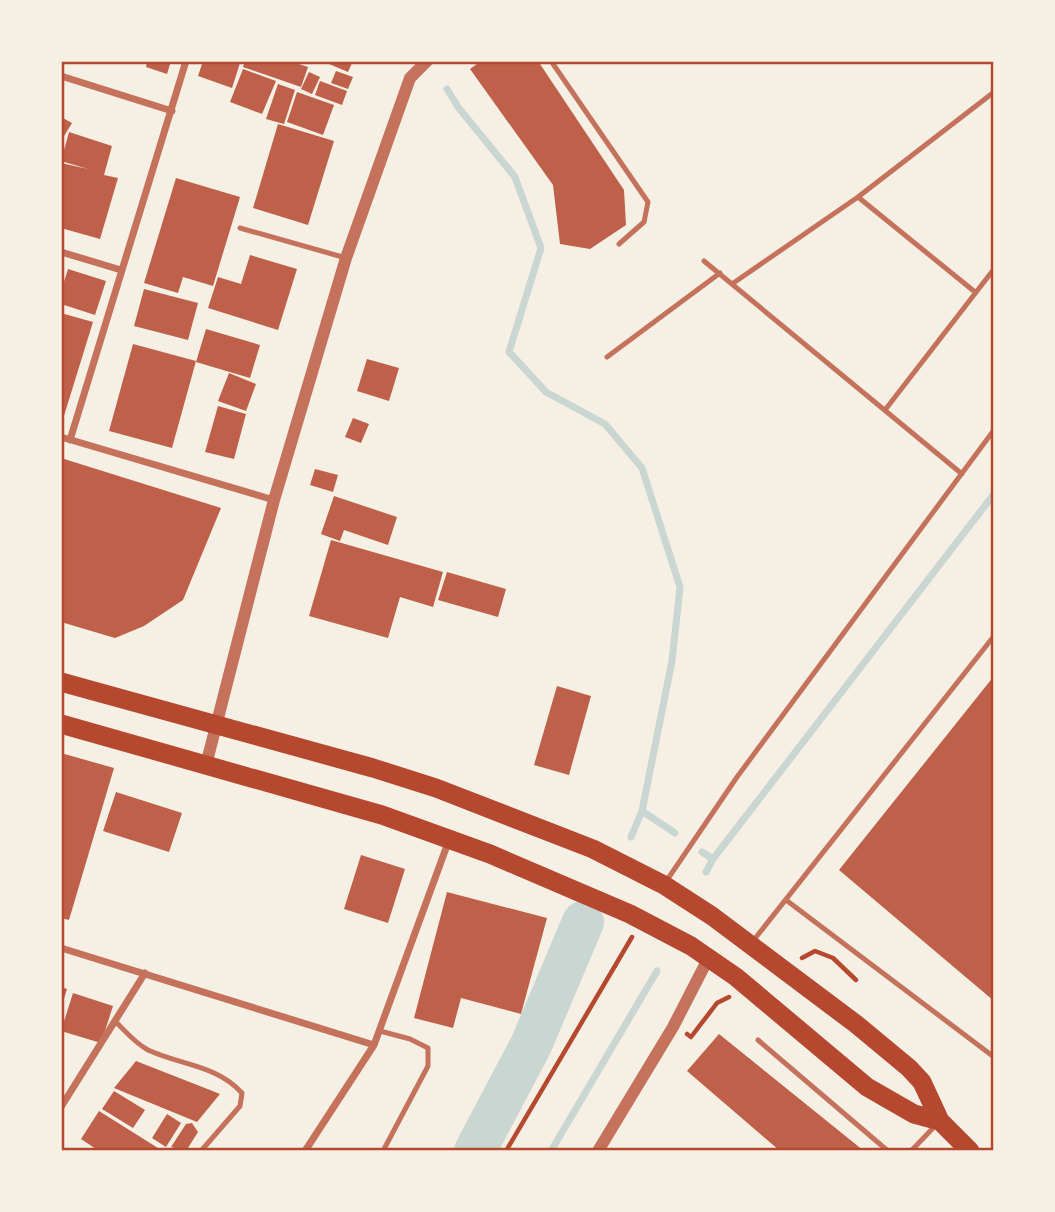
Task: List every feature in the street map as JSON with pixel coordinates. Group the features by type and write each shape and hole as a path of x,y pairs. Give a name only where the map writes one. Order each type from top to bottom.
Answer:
{"highway":[{"path":"61,682 436,788 593,849 664,885 751,943 909,1068 922,1082 940,1121 970,1151"},
{"path":"61,724 382,815 450,840 642,920 736,977 867,1087 914,1114 940,1121"}],"street":[{"path":"186,61 66,438 274,500"},
{"path":"206,765 274,500 346,258 410,78 426,61"},
{"path":"61,76 172,111"},
{"path":"61,252 121,270"},
{"path":"305,1151 374,1045 450,840"},
{"path":"61,948 374,1045"},
{"path":"598,1151 673,1027 708,959"},
{"path":"61,1107 145,973"}],"lane":[{"path":"551,61 648,202 644,222 619,244"},
{"path":"732,284 858,197 994,92"},
{"path":"858,197 975,292"},
{"path":"240,228 346,258"},
{"path":"704,261 962,474"},
{"path":"885,410 994,268"},
{"path":"607,357 720,274"},
{"path":"664,885 737,777 994,430"},
{"path":"751,943 994,636"},
{"path":"786,900 994,1057"},
{"path":"115,1021 138,1044 198,1065 233,1083 242,1093 240,1106 201,1151"},
{"path":"380,1031 410,1039 428,1048 428,1066 383,1151"},
{"path":"758,1040 888,1151"},
{"path":"911,1151 940,1121"}],"path":[{"path":"506,1151 642,920"},
{"path":"833,958 856,981"}],"building":[{"path":"147,61 171,61 167,74 146,67"},
{"path":"203,61 240,63 232,88 198,76"},
{"path":"245,61 290,61 308,67 301,87 243,67"},
{"path":"322,61 353,61 348,72"},
{"path":"481,61 538,61 624,190 626,225 590,249 560,244 553,185 470,69"},
{"path":"243,69 276,81 262,114 230,102"},
{"path":"336,71 353,77 348,89 331,83"},
{"path":"309,72 320,77 312,94 301,89"},
{"path":"320,81 347,91 342,105 315,95"},
{"path":"278,84 295,90 284,124 266,119"},
{"path":"297,92 334,105 323,135 287,122"},
{"path":"61,117 72,123 61,141"},
{"path":"278,124 334,141 308,225 253,208"},
{"path":"69,132 112,146 104,175 118,178 100,239 61,228 61,163 88,169 61,161"},
{"path":"176,178 240,197 213,286 183,277 178,293 144,283"},
{"path":"250,255 297,269 278,330 208,308 218,277 241,284"},
{"path":"68,269 106,281 95,315 61,304 61,291"},
{"path":"144,289 198,303 188,340 134,326"},
{"path":"61,313 93,322 63,419 61,418"},
{"path":"206,329 260,345 250,378 196,362"},
{"path":"133,344 196,361 172,448 109,431"},
{"path":"367,359 399,368 389,401 357,391"},
{"path":"229,373 256,384 246,411 218,401"},
{"path":"218,406 246,414 234,459 205,452"},
{"path":"353,418 369,424 361,443 345,437"},
{"path":"61,458 221,508 183,600 144,626 115,638 61,622"},
{"path":"315,469 338,475 333,492 310,485"},
{"path":"334,496 397,517 388,545 344,530 340,541 321,534"},
{"path":"331,540 443,572 433,607 400,597 388,638 309,616"},
{"path":"447,572 506,589 498,617 438,600"},
{"path":"994,676 994,1001 839,870"},
{"path":"557,686 591,696 569,775 534,765"},
{"path":"61,753 114,768 69,920 61,918"},
{"path":"116,792 182,813 169,852 103,831"},
{"path":"361,855 405,869 388,923 344,909"},
{"path":"447,892 547,918 521,1014 461,998 453,1028 414,1018"},
{"path":"61,987 67,989 62,1005 61,1005"},
{"path":"73,993 113,1006 101,1043 61,1031"},
{"path":"719,1034 864,1151 780,1151 687,1071"},
{"path":"136,1061 220,1094 197,1122 114,1088"},
{"path":"114,1091 145,1110 133,1128 102,1109"},
{"path":"99,1111 158,1148 156,1151 99,1151 81,1139"},
{"path":"167,1114 181,1123 166,1147 152,1138"},
{"path":"192,1123 198,1132 186,1151 171,1147 186,1124"}],"waterway":[{"path":"447,89 458,107 515,177 541,248 509,352 546,392 605,424 642,468 680,587 672,661 642,811 631,837"},
{"path":"706,872 713,859 994,494"},
{"path":"642,811 675,833"},
{"path":"702,852 713,859"},
{"path":"475,1151 531,1045 583,922"},
{"path":"551,1151 657,971"}]}
